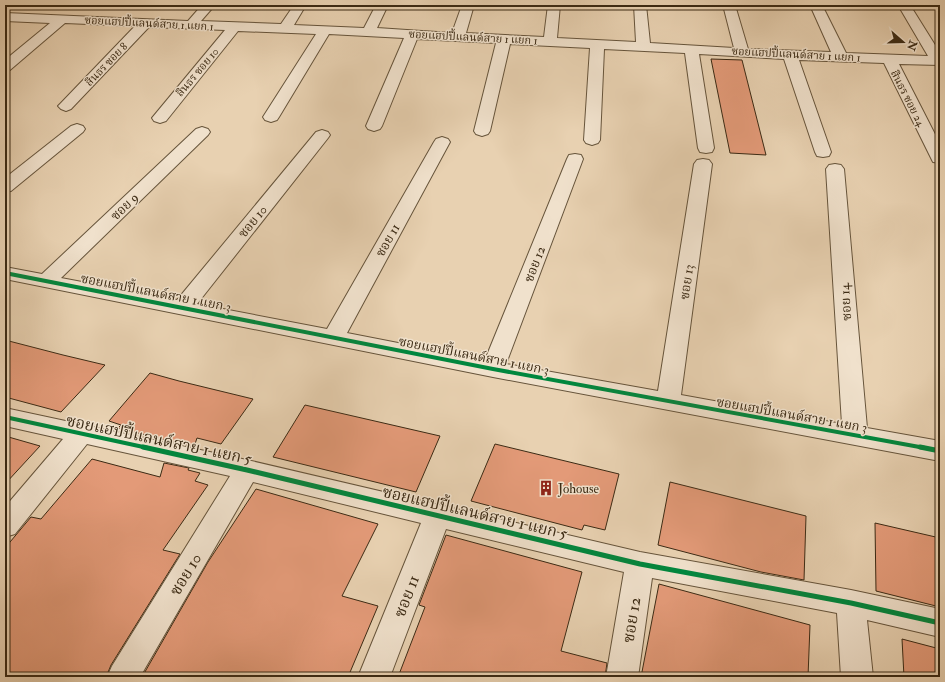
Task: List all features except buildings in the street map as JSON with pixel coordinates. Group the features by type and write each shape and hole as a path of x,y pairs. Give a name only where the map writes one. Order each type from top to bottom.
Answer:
{"street":[{"path":"10,17 33,5"},
{"path":"191,25 209,5"},
{"path":"285,28 300,5"},
{"path":"368,32 382,5"},
{"path":"458,36 468,5"},
{"path":"550,41 554,5"},
{"path":"640,5 643,47"},
{"path":"729,5 742,52"},
{"path":"816,5 840,56"},
{"path":"904,5 939,61"},
{"path":"104,20 115,10"},
{"name":"ซอยแฮปปี้แลนด์สาย 1 แยก 1","path":"10,17 458,36 691,50 939,61"},
{"path":"5,66 61,20"},
{"name":"สินธร ซอย 8","path":"66,106 146,22"},
{"name":"สินธร ซอย 10","path":"160,118 234,27"},
{"path":"271,117 325,30"},
{"path":"374,126 412,34"},
{"path":"482,131 504,39"},
{"path":"592,140 597,45"},
{"name":"ซอย 13","path":"668,401 705,156 691,50"},
{"path":"790,55 824,152"},
{"name":"สินธร ซอย 24","path":"889,58 939,158"},
{"path":"5,187 77,129"},
{"name":"ซอย 9","path":"46,281 202,132"},
{"name":"ซอย 10","path":"183,307 322,135"},
{"name":"ซอย 11","path":"333,338 442,142"},
{"name":"ซอย 12","path":"493,369 575,159"},
{"name":"ซอย 14","path":"835,169 855,436"},
{"name":"ซอยแฮปปี้แลนด์สาย 1 แยก 3","path":"5,273 493,369 940,451"},
{"name":"ซอยแฮปปี้แลนด์สาย 1 แยก 5","path":"5,418 247,470 640,564 851,603 940,623"},
{"path":"5,526 81,434"},
{"name":"ซอย 10","path":"123,677 247,470"},
{"name":"ซอย 11","path":"374,677 438,515"},
{"name":"ซอย 12","path":"622,677 640,564"},
{"path":"851,603 857,677"}],"cycle path":[{"path":"5,273 493,369 940,451"},
{"path":"5,417 247,470 640,564 851,603 940,623"}],"place":[{"name":"Johouse","path":"546,488"}]}
